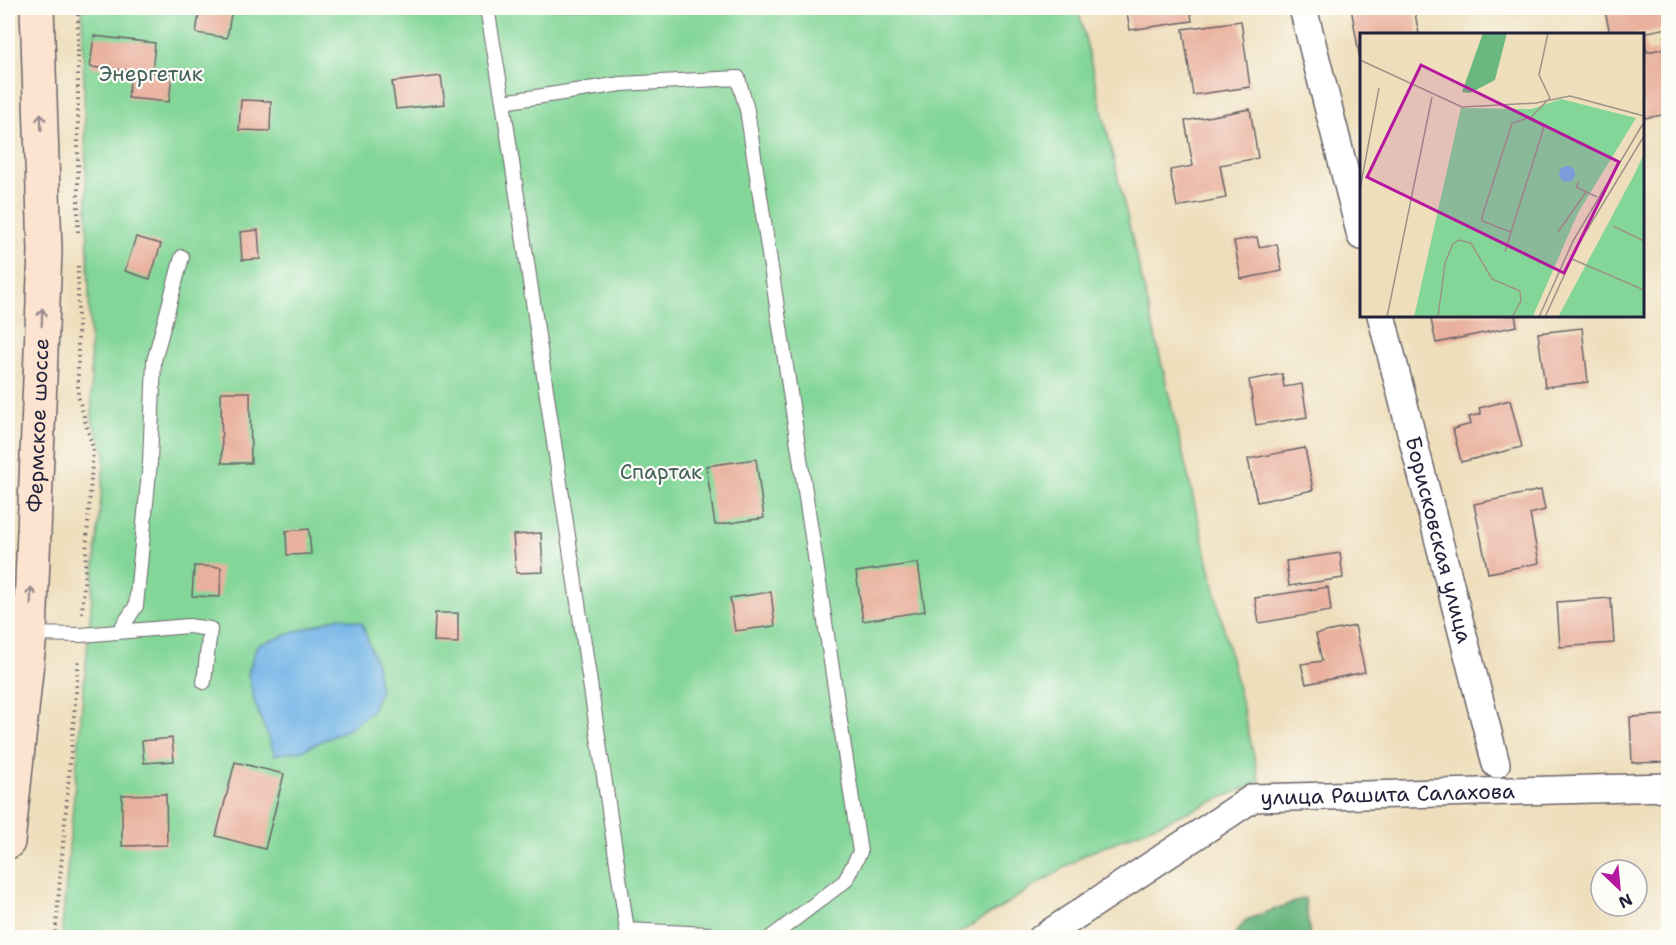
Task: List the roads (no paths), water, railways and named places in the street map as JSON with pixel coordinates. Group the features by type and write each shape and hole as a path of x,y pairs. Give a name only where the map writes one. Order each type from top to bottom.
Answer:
{"main road":[{"name":"Фермское шоссе","path":"8,842 30,634 45,252 37,8"}],"street":[{"path":"1303,8 1360,232"},
{"name":"Борисковская улица","path":"1381,316 1496,764"},
{"name":"улица Рашита Салахова","path":"1042,938 1253,798 1668,787"}],"lane":[{"path":"487,8 627,930 709,934 715,938"},
{"path":"503,102 621,84 738,78 747,110 860,852 845,881 770,938"},
{"path":"120,630 136,606 150,462 154,361 182,257"},
{"path":"30,634 81,635 189,626 210,630 204,682"}],"water":[{"path":"339,617 362,623 376,663 380,691 371,712 350,728 303,750 275,755 255,704 248,674 257,645"}],"park label":[{"name":"Энергетик","path":"151,74"},
{"name":"Спартак","path":"661,472"}]}
